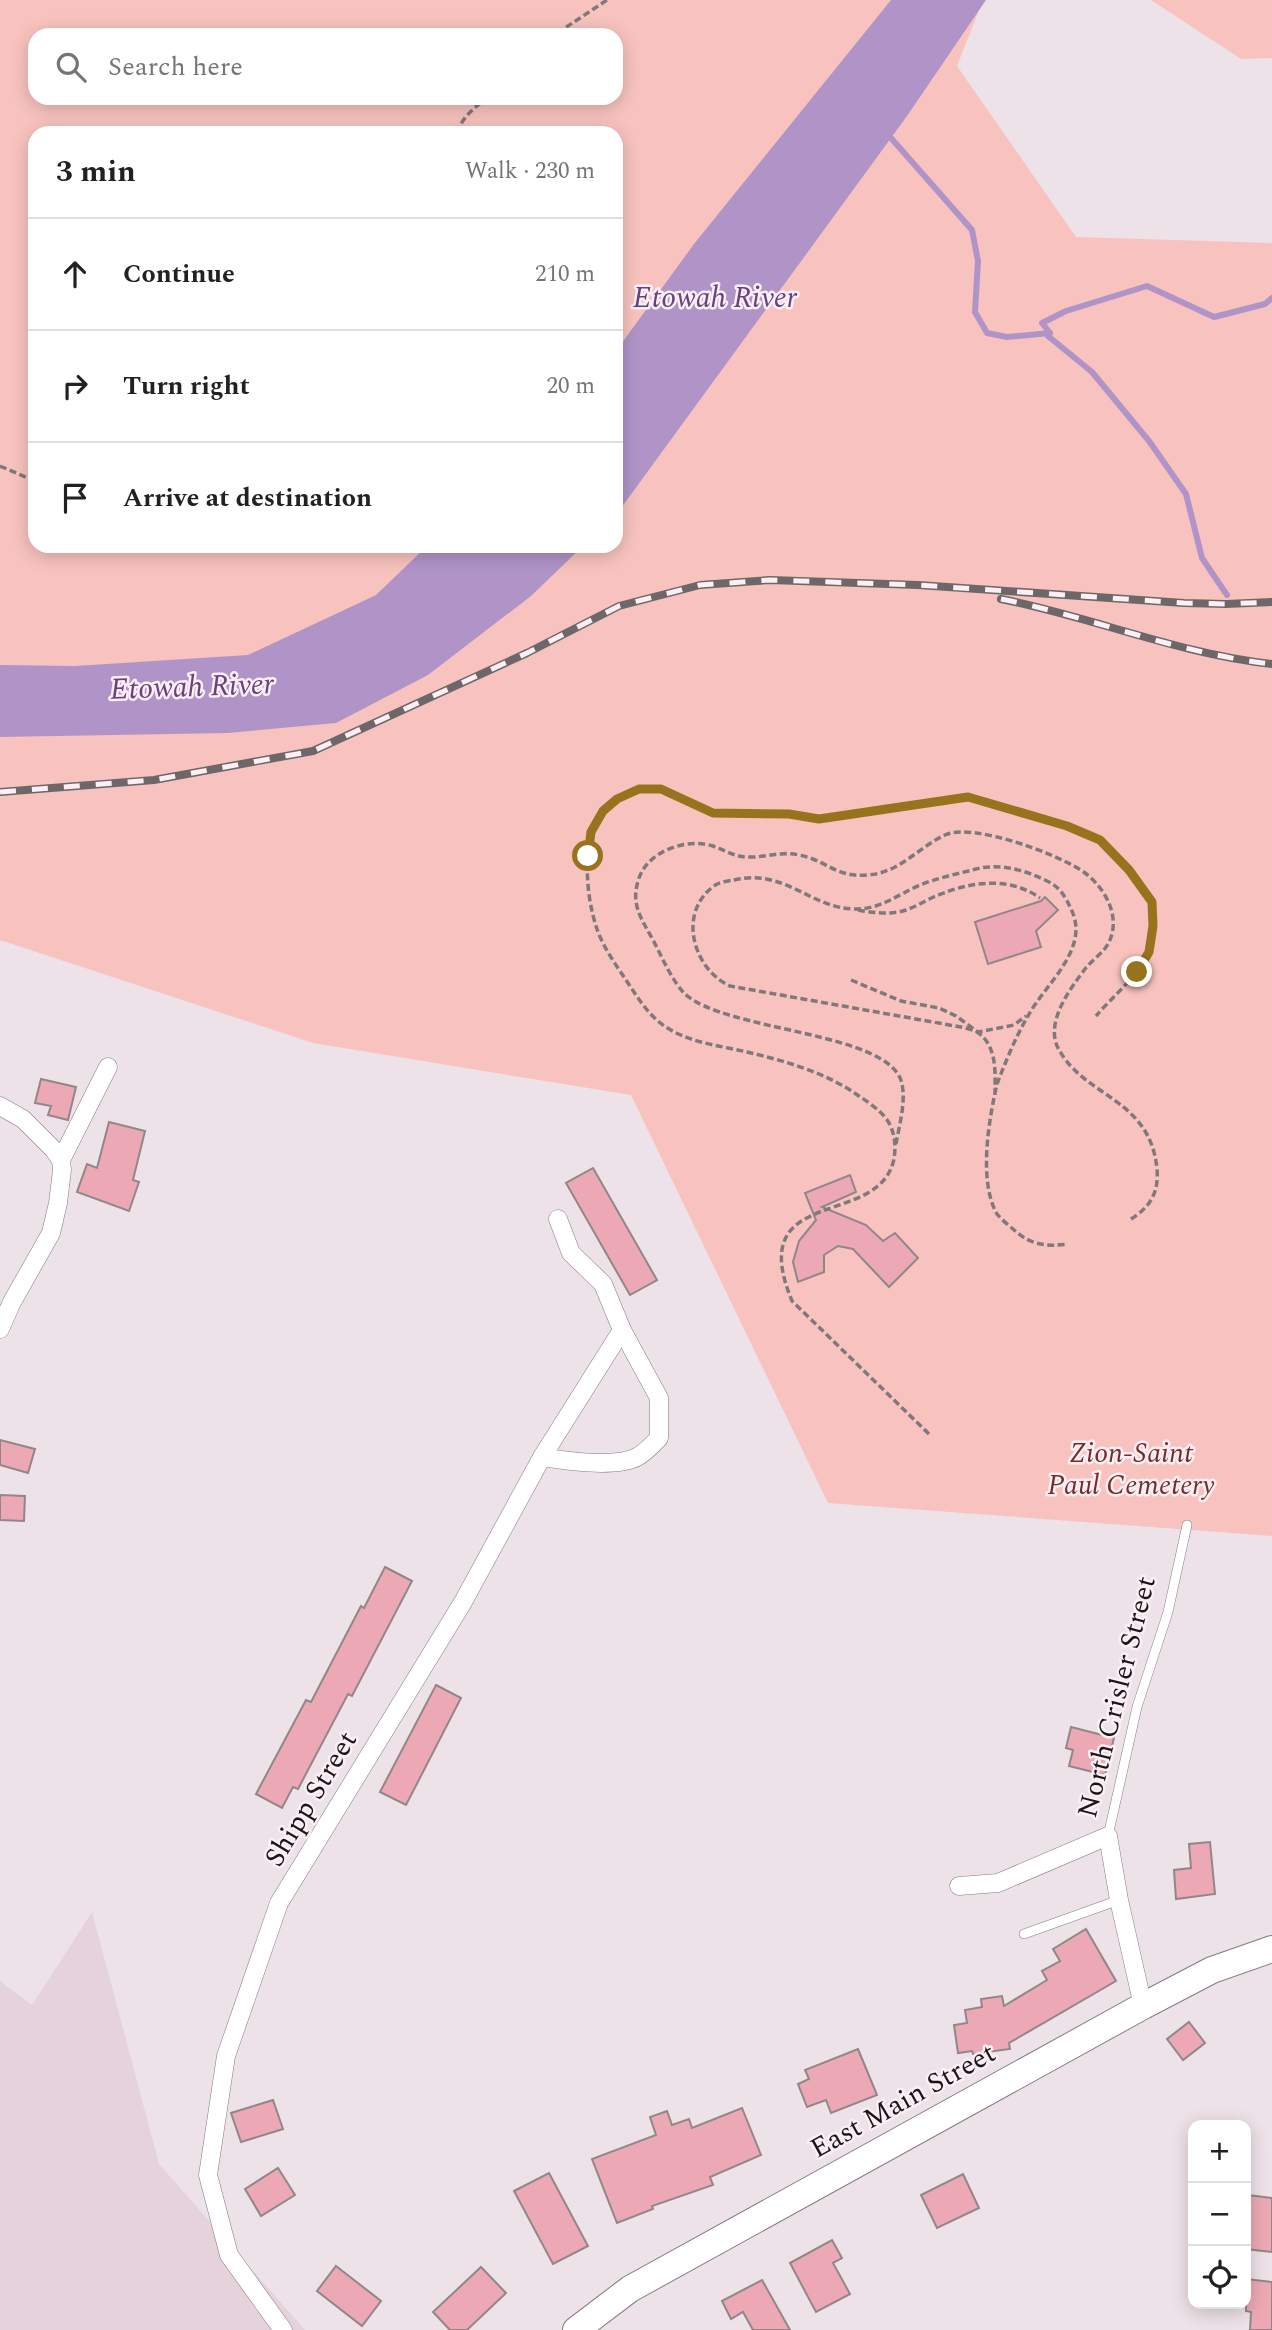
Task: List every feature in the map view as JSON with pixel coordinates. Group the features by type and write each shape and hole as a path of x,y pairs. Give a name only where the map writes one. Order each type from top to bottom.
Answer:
{"main road":[{"name":"East Main Street","path":"576,2330 630,2289 1143,2006 1212,1970 1272,1949"}],"street":[{"path":"61,1160 108,1067"},
{"path":"0,1106 23,1119 54,1150 61,1160 62,1170 51,1233 0,1329"},
{"path":"542,1457 578,1463 607,1462 637,1457 659,1438 659,1398 622,1330 603,1284 570,1253 558,1219"},
{"name":"Shipp Street","path":"283,2330 229,2255 208,2175 226,2056 279,1902 463,1602 542,1457 622,1330"},
{"path":"959,1886 999,1883 1108,1836"},
{"name":"North Crisler Street","path":"1108,1836 1119,1900 1143,2006"}],"lane":[{"name":"North Crisler Street","path":"1108,1836 1137,1707 1168,1612 1187,1525"},
{"path":"1024,1934 1119,1900"}],"path":[{"path":"566,28 607,0"},
{"path":"460,126 477,105"},
{"path":"0,466 28,478"},
{"path":"896,1146 890,1124 872,1105 839,1082 789,1062 683,1037 659,1022 645,1008 614,962 597,929 589,886 588,856 591,832 603,811 617,799 639,789 661,789 713,813 789,814 819,819 968,797 1067,826 1100,840 1129,870 1152,902 1153,926 1149,952 1137,972 1096,1016"},
{"path":"929,1434 792,1301 782,1277 780,1256 786,1239 805,1216 859,1198 878,1185 891,1170 902,1104 902,1084 896,1069 852,1045 767,1026 702,1004 684,993 635,906 639,877 651,860 670,848 695,843 712,846 732,856 751,857 777,853 800,855 845,875 872,875 899,866 947,834 964,831 985,834 1051,855 1083,871 1101,886 1111,904 1112,923 1108,943 1085,969 1061,1005 1055,1027 1056,1044 1069,1065 1123,1106 1144,1128 1156,1156 1158,1181 1151,1204 1131,1219"},
{"path":"852,909 870,908 890,902 920,885 987,867 1013,868 1057,886 1075,916 1074,944 1067,959 1028,1014 1010,1051 990,1115 987,1172 989,1191 998,1214 1022,1238 1035,1245 1068,1244"},
{"path":"1028,1014 1014,1025 978,1032 730,986 719,981 704,966 694,944 693,928 704,896 716,884 758,877 778,880 821,900 877,914 906,911 940,894 962,887 990,883 1029,890 1040,898"},
{"path":"851,980 901,1001 939,1008 978,1032 990,1047 995,1063 995,1095"}],"shaded area":[{"path":"92,1912 159,2164 305,2330 0,2330 0,1981 32,2005"}],"green space":[{"name":"Zion-Saint Paul Cemetery","path":"0,0 983,0 957,66 1076,237 1272,243 1272,1536 828,1503 631,1095 313,1043 0,940"},
{"path":"1151,0 1272,0 1272,58 1241,59"}],"water":[{"name":"Etowah River","path":"891,0 986,0 907,116 623,505 623,341 694,244"},
{"name":"Etowah River","path":"420,553 576,553 531,596 428,675 336,723 228,733 0,737 0,665 75,666 248,655 376,595"}],"building":[{"path":"1045,897 1058,910 1036,931 1041,947 988,964 975,922 1041,901"},
{"path":"41,1079 76,1087 68,1120 48,1115 51,1106 35,1103"},
{"path":"109,1122 145,1131 133,1180 139,1182 129,1211 77,1192 87,1164 97,1168"},
{"path":"593,1168 657,1280 630,1295 566,1183"},
{"path":"850,1175 856,1192 822,1207 866,1225 883,1241 895,1233 918,1258 889,1287 853,1249 838,1246 824,1255 824,1272 798,1282 793,1262 799,1241 816,1220 805,1193"},
{"path":"0,1440 35,1449 28,1473 0,1465"},
{"path":"0,1495 25,1496 24,1521 0,1520"},
{"path":"385,1567 412,1581 352,1696 348,1694 298,1789 293,1787 282,1808 256,1794 306,1700 311,1702 361,1606 364,1608"},
{"path":"436,1685 461,1698 406,1805 380,1792"},
{"path":"1071,1727 1114,1738 1105,1775 1069,1766 1073,1750 1066,1748"},
{"path":"1210,1842 1215,1894 1176,1899 1174,1870 1191,1868 1189,1844"},
{"path":"1086,1929 1116,1981 1009,2043 1010,2049 973,2054 972,2051 958,2053 954,2025 967,2023 965,2010 982,2007 981,1999 1002,1996 1004,2006 1047,1980 1042,1971 1060,1961 1053,1949"},
{"path":"1189,2022 1205,2043 1183,2060 1167,2039"},
{"path":"858,2049 877,2095 831,2113 826,2100 807,2107 798,2084 809,2079 805,2070"},
{"path":"273,2100 283,2129 241,2142 231,2113"},
{"path":"742,2108 761,2155 710,2177 713,2185 652,2206 653,2209 617,2223 592,2159 656,2135 650,2117 667,2111 672,2125 689,2119 692,2128"},
{"path":"278,2168 295,2195 261,2216 245,2189"},
{"path":"549,2173 588,2246 553,2264 514,2191"},
{"path":"963,2174 979,2208 937,2228 921,2195"},
{"path":"1251,2195 1272,2198 1272,2252 1251,2250"},
{"path":"832,2240 842,2258 833,2263 850,2294 816,2312 790,2263"},
{"path":"336,2266 381,2301 362,2326 317,2291"},
{"path":"481,2267 506,2293 467,2330 450,2330 433,2312"},
{"path":"762,2280 790,2330 753,2330 743,2312 731,2319 722,2301"},
{"path":"1251,2280 1272,2282 1272,2330 1250,2330 1251,2312 1246,2311 1251,2309"}],"waterway":[{"path":"891,138 972,230 978,261 975,312 987,333 1007,337 1050,333"},
{"path":"1227,595 1202,558 1186,494 1149,441 1092,372 1048,336 1050,333 1042,323 1066,311 1147,286 1214,317 1265,304 1272,298"}],"railway":[{"path":"0,792 154,780 313,751 527,653 619,606 700,585 770,580 918,585 1184,603 1272,602"},
{"path":"1001,599 1069,615 1169,644 1272,664"}],"route":[{"path":"588,856 591,832 603,811 617,799 639,789 661,789 713,813 789,814 819,819 968,797 1067,826 1100,840 1129,870 1152,902 1153,926 1149,952 1137,972"}]}
